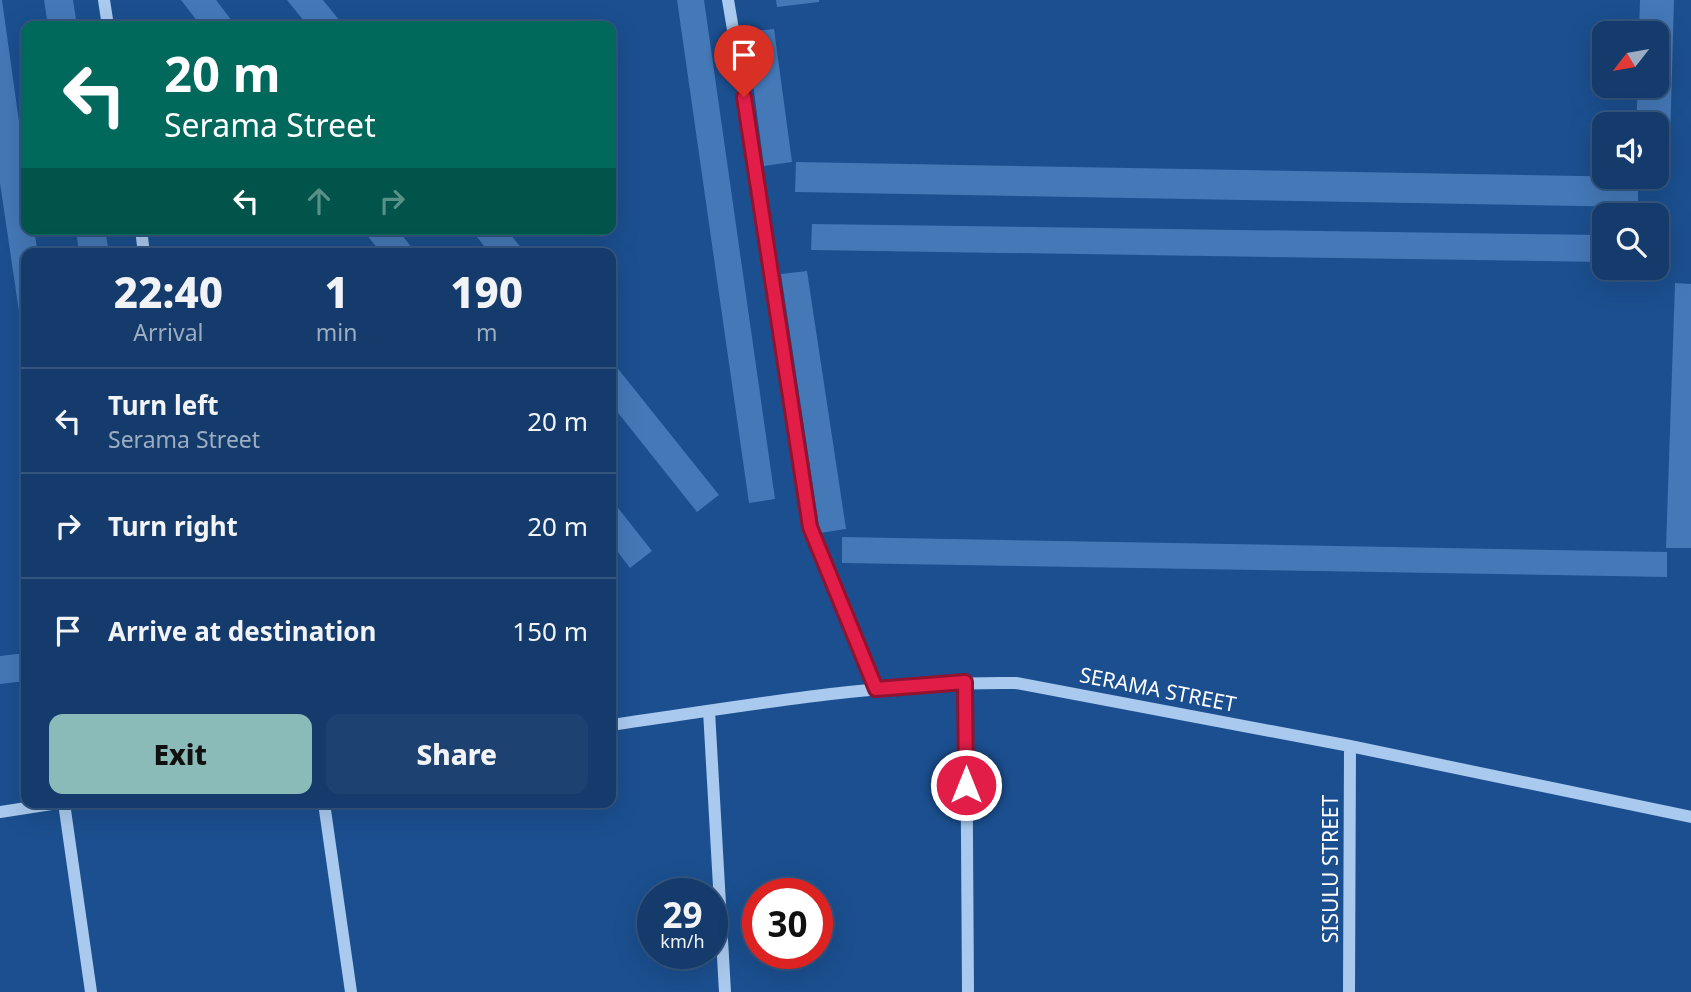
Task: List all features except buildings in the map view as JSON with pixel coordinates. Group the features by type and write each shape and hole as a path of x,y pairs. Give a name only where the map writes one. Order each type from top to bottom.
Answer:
{"street":[{"path":"104,0 107,21"},
{"path":"728,0 761,194 779,332 810,527 876,689"},
{"path":"965,682 968,992"},
{"name":"SERAMA STREET","path":"616,724 876,689 965,682 1016,683 1350,746 1691,817"},
{"path":"709,711 725,992"},
{"name":"SISULU STREET","path":"1349,992 1350,746"},
{"path":"0,812 26,808"},
{"path":"65,808 91,992"},
{"path":"325,808 351,992"}],"route":[{"path":"744,97 814,541 876,689 965,682 966,785"}]}
